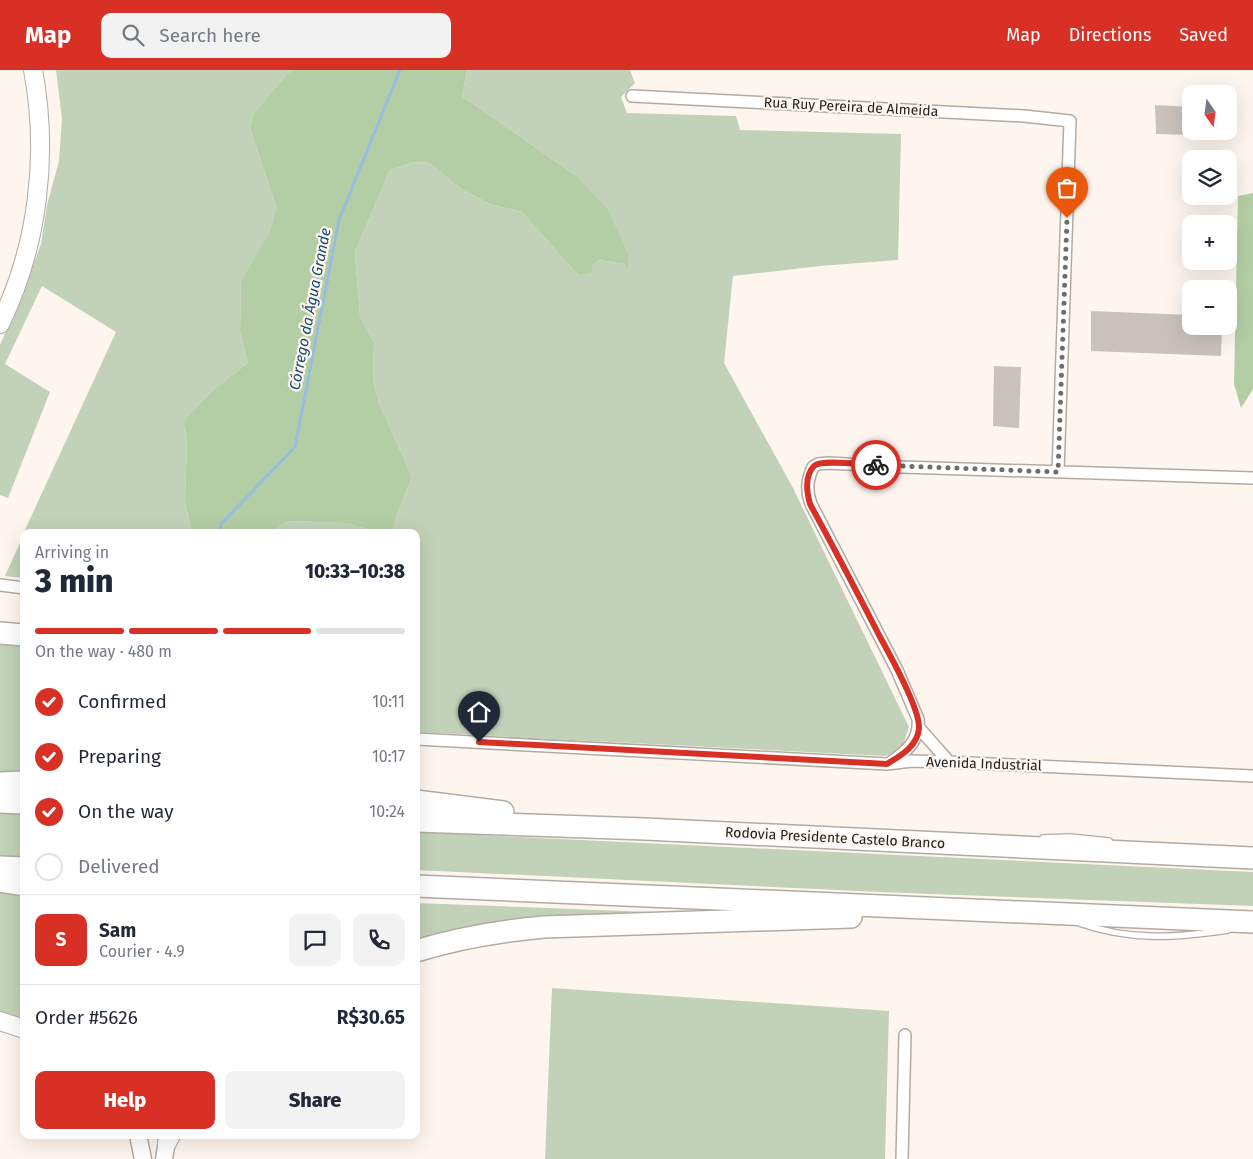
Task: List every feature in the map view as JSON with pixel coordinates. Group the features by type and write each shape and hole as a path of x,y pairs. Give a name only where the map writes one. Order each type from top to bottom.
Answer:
{"highway":[{"path":"0,634 20,634"},
{"path":"0,782 20,782"},
{"path":"420,801 645,829"},
{"path":"0,802 20,803"},
{"name":"Rodovia Presidente Castelo Branco","path":"420,821 645,829 1253,858"},
{"path":"0,867 20,868"},
{"path":"0,881 20,884"},
{"path":"420,886 1049,912 1244,926"},
{"path":"420,950 480,935 544,927 824,918 985,910"}],"main road":[{"path":"0,324 12,299 28,245 39,191 41,143 39,109 33,70"},
{"path":"0,1016 20,1019"},
{"path":"0,1021 20,1028"},
{"path":"139,1139 143,1159"}],"street":[{"name":"Rua Ruy Pereira de Almeida","path":"632,96 1024,116 1070,121 1058,472"},
{"path":"949,762 919,728 914,708 897,670 810,504 807,482 813,467 818,464 828,463 1253,478"},
{"path":"0,585 20,588"},
{"path":"887,764 914,743 919,728"},
{"name":"Avenida Industrial","path":"420,739 887,764 912,761 949,762 1253,776"},
{"path":"902,1159 905,1035"}],"lane":[{"path":"1038,838 1070,837 1122,844 1164,854"},
{"path":"961,845 1020,839"},
{"path":"1244,926 1253,927"}],"green space":[{"path":"56,70 293,70 287,74 253,114 250,128 276,206 272,230 241,281 240,332 248,363 214,389 183,421 187,438 185,503 191,529 25,529 116,332 42,286 5,364 50,392 8,498 0,495 0,345 41,244 47,205 59,161 62,119"},
{"path":"293,70 467,70 462,96 575,175 608,210 628,254 628,270 625,264 598,260 592,267 591,273 578,275 522,212 490,204 461,189 430,163 414,162 390,170 355,252 360,316 374,343 373,379 379,403 412,477 397,515 394,529 367,529 345,523 289,521 276,529 191,529 185,503 187,438 183,421 214,389 248,363 240,332 241,281 271,230 276,206 250,128 253,114 287,74"},
{"path":"467,70 630,70 635,83 621,97 627,113 736,116 740,130 901,134 898,260 820,266 733,276 724,363 793,488 909,727 899,749 885,756 420,732 420,529 394,529 397,515 412,477 379,403 373,379 374,343 360,316 355,252 390,170 414,162 430,163 461,189 490,204 522,212 578,275 592,267 598,260 624,264 575,175 462,96"},
{"path":"1253,193 1253,389 1241,408 1234,384 1235,335 1237,335 1238,196"},
{"path":"289,521 345,523 367,529 276,529"},
{"path":"20,543 20,578 5,576"},
{"path":"0,637 20,638 20,777 0,778"},
{"path":"0,811 20,812 20,859 0,858"},
{"path":"420,832 1253,872 1253,906 879,892 420,870"},
{"path":"0,886 20,888 20,1017 0,1013"},
{"path":"420,903 704,914 420,945"},
{"path":"552,988 889,1011 885,1159 545,1159"}],"building":[{"path":"1155,105 1182,106 1182,135 1156,134"},
{"path":"1091,311 1182,315 1182,335 1222,335 1221,356 1091,351"},
{"path":"994,366 1021,367 1019,428 993,426"}],"waterway":[{"name":"Córrego da Água Grande","path":"220,529 221,524 295,447 339,220 400,70"}],"way so far":[{"path":"876,465 1058,472 1067,218"}],"route":[{"path":"479,742 887,764 902,754 914,743 919,728 914,708 897,670 810,504 807,490 809,476 813,467 818,464 876,465"}]}
